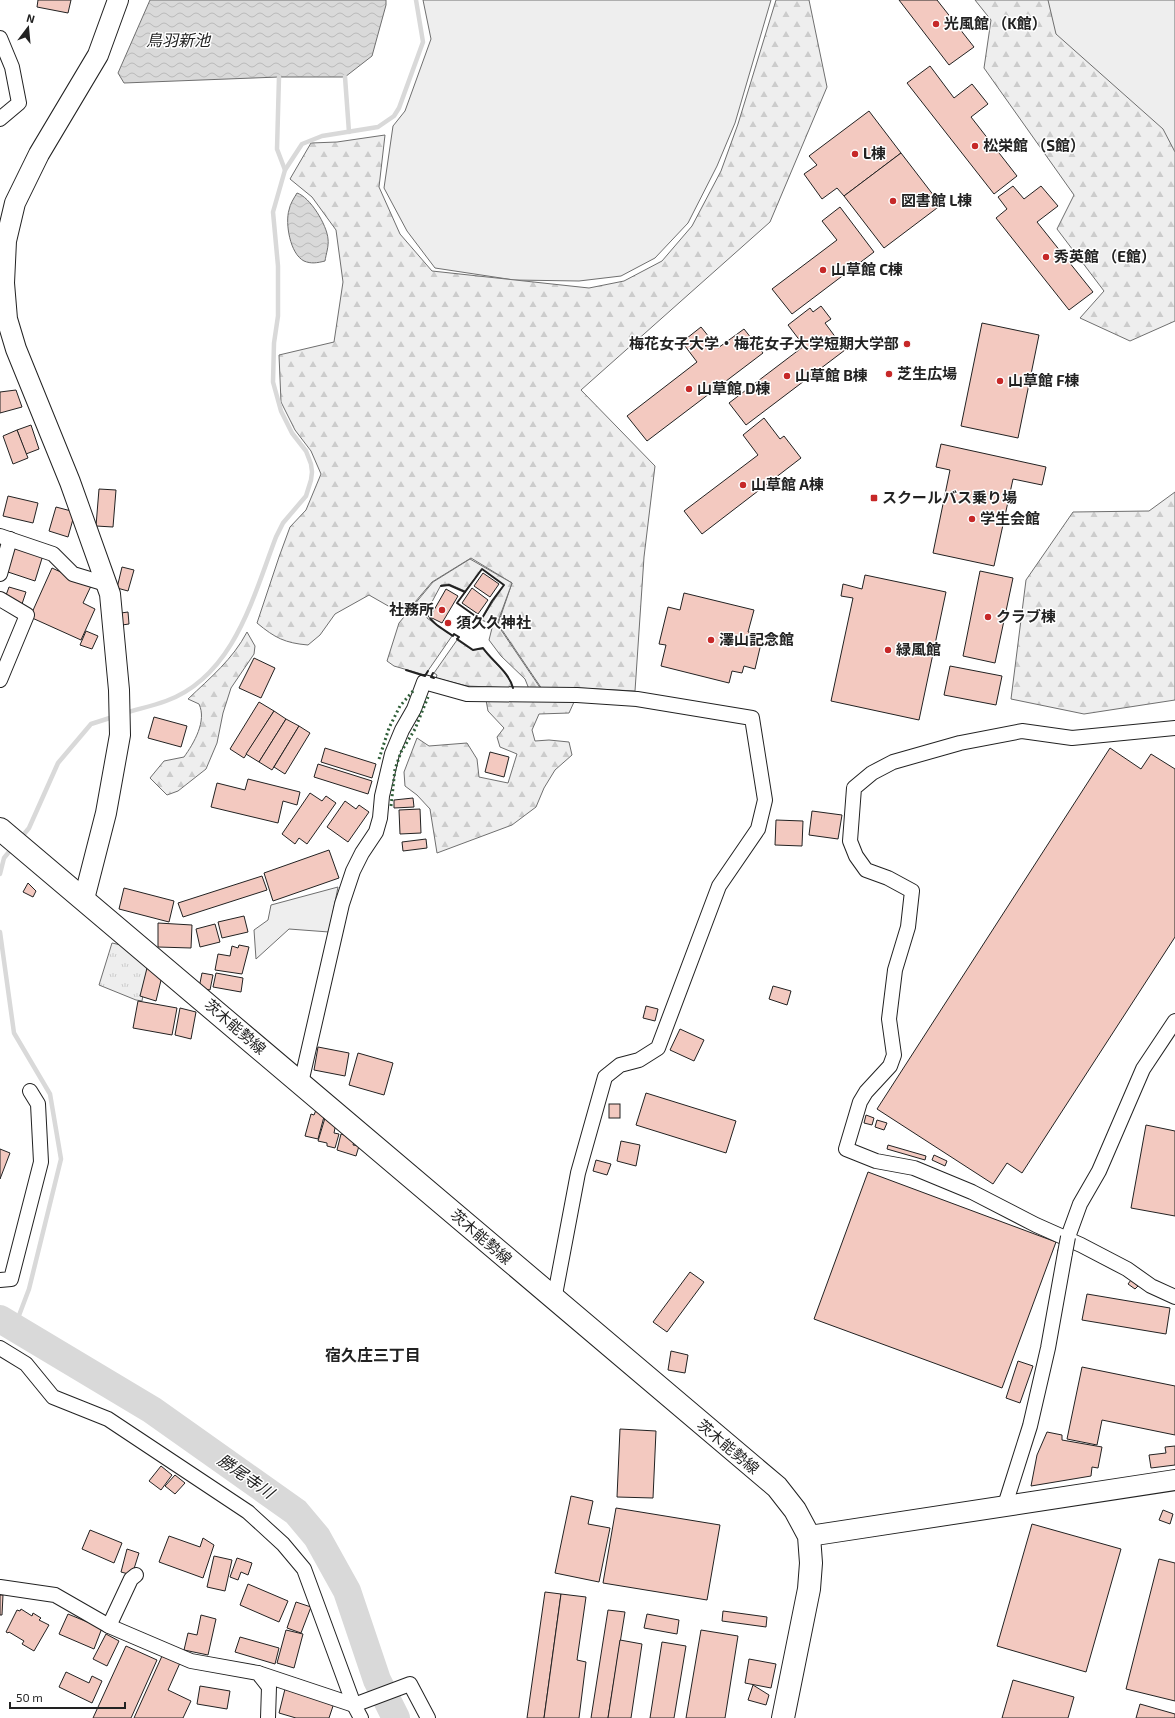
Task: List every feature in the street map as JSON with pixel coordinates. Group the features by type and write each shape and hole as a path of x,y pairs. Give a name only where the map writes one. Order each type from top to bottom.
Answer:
{"main road":[{"name":"茨木能勢線","path":"12,839 777,1488 795,1510 809,1536 811,1563 809,1589 783,1718"}],"street":[{"path":"84,899 106,813 120,735 119,690 110,594 70,482 16,349 7,319 2,239 15,203 38,154 98,55 118,0"},
{"path":"0,38 12,67 18,103 0,119"},
{"path":"0,574 5,538 53,554 73,574 106,584"},
{"path":"0,599 27,615 0,680"},
{"path":"301,1084 342,904 353,871 362,853 376,832 380,818 382,796 392,754 402,730 414,709 424,682 467,694 577,695 637,700 752,718 765,800 758,829 719,886 658,1048 639,1060 620,1065 605,1077 578,1173 554,1300"},
{"path":"1175,728 1072,738 1022,731 960,743 893,762 872,773 854,788 850,842 856,856 866,870 888,878 912,891 908,927 895,970 889,1019 894,1055 890,1066 866,1092 860,1102 846,1149 876,1161 914,1168 972,1192 1036,1225 1081,1245 1127,1270 1151,1286 1175,1297"},
{"path":"1004,1505 1030,1426 1048,1348 1068,1237 1080,1204 1099,1171 1143,1069 1175,1021"},
{"path":"0,1280 11,1279 41,1162 38,1104 30,1091"},
{"path":"0,1348 26,1364 53,1397 108,1419 248,1512 283,1544 304,1569 354,1705 361,1718"},
{"path":"809,1536 1175,1480"},
{"path":"109,1626 131,1579 136,1575"},
{"path":"0,1587 55,1595 109,1626 190,1661 258,1673 354,1705 410,1684 428,1718"},
{"path":"258,1673 269,1687 268,1718"}],"green space":[{"path":"423,0 771,0 735,123 717,166 688,223 655,258 621,276 579,281 514,280 435,268 407,231 384,188 393,126 405,111 431,39"},
{"path":"776,0 809,0 827,87 770,222 581,390 655,466 644,557 635,691 578,688 542,689 498,624 512,583 471,558 432,582 404,615 369,595 335,614 320,635 308,645 293,643 281,639 257,623 290,527 306,510 321,474 311,451 295,430 281,402 279,355 334,342 343,282 336,230 312,197 290,179 311,143 337,142 385,135 379,187 400,234 432,271 589,288 624,281 662,261 692,226 721,171 738,124"},
{"path":"975,0 1048,0 1056,34 1163,129 1175,152 1175,321 1130,341 1080,318 1104,291 1057,229 1074,195 984,68 991,20"},
{"path":"1033,0 1175,0 1175,204 1079,84"},
{"path":"1175,492 1175,700 1084,714 1011,699 1026,580 1073,512 1149,511"},
{"path":"470,559 512,583 497,624 541,689 529,689 525,679 501,656 489,640 493,624 481,620 504,585 482,569 465,591 449,584 441,585 426,613 427,618 452,636 425,675 394,666 387,661 399,623 433,582"},
{"path":"247,632 255,646 254,654 231,688 223,713 217,743 206,769 178,791 167,795 150,778 164,761 184,757 195,739 200,725 201,711 199,704 188,699 228,660"},
{"path":"457,640 472,650 483,649 508,677 513,688 467,686 436,678 437,675 434,673"},
{"path":"486,700 574,702 569,713 539,714 532,730 535,741 549,740 569,742 572,755 555,770 544,788 536,807 512,825 437,853 430,809 417,795 405,786 404,772 417,738 429,746 467,743 477,759 479,777 508,783 517,754 500,747 497,737 504,728 488,711"},
{"path":"338,887 329,932 289,929 256,959 254,930 268,920 271,905"},
{"path":"112,943 121,945 148,965 142,1001 99,985"}],"water":[{"name":"鳥羽新池","path":"150,0 386,0 386,5 372,56 345,77 279,77 124,83 118,73"},
{"path":"297,193 307,200 317,212 325,226 328,247 325,261 309,263 304,261 295,252 292,245 288,230 288,216 290,206"}],"building":[{"path":"38,0 71,0 68,13 37,7"},
{"name":"光風館 （K館）","path":"899,0 937,0 974,47 949,65"},
{"name":"松栄館 （S館）","path":"930,66 954,98 972,84 988,104 971,117 1017,176 994,194 907,83"},
{"name":"L棟","path":"869,111 901,153 844,196 837,188 822,199 804,174 817,165 809,156"},
{"name":"図書館 L棟","path":"901,153 941,205 884,248 844,196"},
{"name":"秀英館 （E館）","path":"1013,186 1024,199 1041,186 1058,206 1037,222 1093,292 1069,310 996,218 1007,209 998,197"},
{"name":"山草館 C棟","path":"840,207 874,252 792,314 772,289 837,240 822,221"},
{"name":"山草館 B棟","path":"821,306 831,319 825,323 845,350 746,425 729,403 804,346 788,325 810,308 813,312"},
{"name":"山草館 F棟","path":"982,323 1039,335 1018,438 961,426"},
{"name":"山草館 D棟","path":"701,327 718,348 744,329 763,353 647,441 627,416 697,362 682,342"},
{"path":"16,390 22,407 0,413 0,392"},
{"name":"山草館 A棟","path":"764,418 780,439 784,436 801,458 702,534 684,511 758,455 743,435"},
{"path":"31,425 39,449 26,454 17,430"},
{"path":"17,430 28,458 13,464 3,436"},
{"name":"学生会館","path":"941,444 1046,467 1042,485 1013,479 994,566 933,553 950,470 936,467"},
{"path":"99,489 116,490 113,527 96,526"},
{"path":"8,496 38,503 33,523 3,516"},
{"path":"56,507 75,512 68,537 49,531"},
{"path":"12,546 43,555 35,581 5,571"},
{"path":"122,567 134,570 128,591 117,588"},
{"path":"52,568 91,586 83,603 95,609 81,640 30,617"},
{"name":"クラブ棟","path":"980,571 1013,578 995,663 963,656"},
{"path":"483,573 499,584 490,597 474,586"},
{"name":"緑風館","path":"865,575 946,592 919,720 831,701 853,598 841,596 843,584 862,589"},
{"path":"9,587 26,592 22,604 5,598"},
{"path":"472,588 488,600 478,614 462,603"},
{"name":"社務所","path":"446,589 458,596 442,623 430,617"},
{"name":"澤山記念館","path":"684,593 754,610 748,632 763,635 755,669 744,666 742,673 732,671 729,683 661,666 666,645 659,644 668,607 680,610"},
{"path":"128,612 129,624 122,625 121,613"},
{"path":"86,631 98,636 92,649 80,645"},
{"path":"254,658 275,668 261,698 239,688"},
{"path":"950,666 1002,676 996,705 944,695"},
{"path":"259,702 274,711 244,758 230,749"},
{"path":"274,711 286,719 259,762 246,754"},
{"path":"154,717 187,726 181,747 148,738"},
{"path":"286,719 299,726 272,770 259,762"},
{"path":"299,726 310,733 285,774 274,767"},
{"path":"325,748 376,764 372,778 321,762"},
{"path":"1110,748 1141,769 1151,754 1175,769 1175,937 1022,1173 1007,1163 993,1184 877,1109"},
{"path":"490,752 509,757 504,777 485,772"},
{"path":"318,764 372,781 368,794 314,777"},
{"path":"248,779 300,792 297,805 283,801 278,823 211,807 217,783 245,790"},
{"path":"310,793 322,801 326,796 336,803 307,844 299,838 295,844 282,834"},
{"path":"413,798 414,807 394,808 394,800"},
{"path":"345,801 356,809 359,805 369,812 348,842 327,827"},
{"path":"420,809 421,833 400,834 399,810"},
{"path":"812,811 842,815 838,839 809,835"},
{"path":"776,820 803,821 802,846 775,845"},
{"path":"426,839 427,848 403,851 402,842"},
{"path":"329,850 339,878 273,901 264,873"},
{"path":"262,876 267,890 183,917 178,903"},
{"path":"28,883 36,891 33,897 23,892"},
{"path":"124,888 174,901 169,922 119,909"},
{"path":"244,916 248,932 222,938 218,922"},
{"path":"158,923 192,925 191,948 158,947"},
{"path":"215,924 220,942 200,947 196,929"},
{"path":"239,945 249,947 242,974 215,970 218,954 230,956 232,946 238,948"},
{"path":"147,968 163,972 156,1001 140,996"},
{"path":"202,973 213,975 210,990 199,988"},
{"path":"216,973 243,978 241,992 213,987"},
{"path":"773,986 791,991 787,1005 769,999"},
{"path":"138,1001 177,1008 172,1035 133,1028"},
{"path":"646,1006 658,1009 655,1021 643,1018"},
{"path":"180,1008 196,1012 191,1039 175,1035"},
{"path":"680,1029 704,1040 694,1061 670,1050"},
{"path":"318,1047 349,1053 345,1076 314,1070"},
{"path":"358,1053 393,1063 384,1095 349,1085"},
{"path":"646,1093 736,1121 726,1153 636,1125"},
{"path":"609,1104 620,1104 620,1118 609,1118"},
{"path":"316,1110 325,1113 318,1139 305,1136 311,1114 314,1115"},
{"path":"866,1115 874,1118 872,1125 864,1123"},
{"path":"325,1118 336,1123 334,1133 339,1134 335,1148 327,1146 327,1143 318,1141"},
{"path":"877,1120 887,1123 884,1130 875,1127"},
{"path":"1146,1125 1175,1131 1175,1216 1131,1208"},
{"path":"341,1134 355,1138 353,1145 359,1146 356,1156 337,1150"},
{"path":"621,1141 640,1145 636,1166 617,1161"},
{"path":"888,1145 926,1156 925,1160 887,1149"},
{"path":"0,1149 10,1153 0,1179"},
{"path":"934,1155 947,1161 945,1166 932,1160"},
{"path":"596,1160 611,1164 607,1175 593,1171"},
{"path":"868,1172 1056,1242 1002,1388 814,1319"},
{"path":"690,1272 704,1282 667,1332 653,1322"},
{"path":"1131,1280 1138,1286 1135,1289 1128,1284"},
{"path":"1087,1294 1170,1308 1166,1334 1082,1320"},
{"path":"671,1351 688,1355 685,1373 668,1370"},
{"path":"1018,1361 1033,1366 1020,1403 1006,1398"},
{"path":"1082,1367 1175,1386 1175,1435 1102,1420 1097,1445 1067,1439"},
{"path":"620,1429 656,1431 653,1498 617,1497"},
{"path":"1047,1432 1062,1435 1062,1440 1102,1447 1098,1468 1092,1467 1091,1476 1031,1486 1037,1455"},
{"path":"1175,1446 1175,1465 1151,1468 1149,1455 1166,1453 1165,1447"},
{"path":"161,1466 172,1475 161,1490 149,1481"},
{"path":"175,1475 185,1483 175,1494 165,1486"},
{"path":"571,1496 593,1501 588,1524 610,1528 599,1582 555,1573"},
{"path":"616,1508 720,1525 707,1600 603,1583"},
{"path":"1163,1510 1173,1514 1170,1524 1159,1520"},
{"path":"1032,1524 1121,1549 1086,1672 997,1646"},
{"path":"90,1530 122,1543 114,1563 82,1549"},
{"path":"169,1536 200,1547 203,1538 214,1545 203,1578 159,1562"},
{"path":"127,1549 139,1553 132,1575 121,1572"},
{"path":"214,1556 232,1560 225,1591 207,1587"},
{"path":"237,1558 252,1563 248,1575 241,1572 238,1580 230,1577"},
{"path":"1159,1559 1175,1563 1175,1701 1126,1689"},
{"path":"248,1584 288,1601 279,1622 240,1605"},
{"path":"545,1592 561,1594 544,1718 527,1718"},
{"path":"561,1594 586,1597 577,1660 586,1662 579,1718 544,1718"},
{"path":"0,1595 3,1595 2,1615 0,1615"},
{"path":"296,1602 311,1607 301,1633 287,1628"},
{"path":"21,1609 32,1616 33,1613 41,1618 39,1620 49,1625 34,1651 22,1644 24,1641 9,1632 6,1632 17,1610 20,1611"},
{"path":"608,1610 625,1612 608,1718 591,1718"},
{"path":"723,1611 767,1617 766,1627 722,1621"},
{"path":"68,1614 102,1628 94,1649 59,1634"},
{"path":"647,1614 679,1620 677,1634 644,1628"},
{"path":"201,1615 216,1619 208,1655 184,1650 188,1633 197,1635"},
{"path":"286,1630 303,1634 294,1668 277,1663"},
{"path":"701,1630 738,1636 725,1718 686,1718"},
{"path":"106,1634 119,1641 107,1666 93,1659"},
{"path":"240,1637 279,1648 275,1664 235,1652"},
{"path":"620,1640 642,1644 631,1718 608,1718"},
{"path":"662,1642 686,1646 674,1718 650,1718"},
{"path":"126,1646 157,1660 131,1718 93,1718"},
{"path":"162,1656 180,1663 168,1690 191,1701 183,1718 134,1718"},
{"path":"749,1659 776,1664 771,1688 745,1683"},
{"path":"66,1672 89,1683 92,1676 102,1681 92,1703 59,1687"},
{"path":"1013,1680 1074,1697 1068,1718 1002,1718"},
{"path":"753,1685 769,1695 766,1705 748,1700"},
{"path":"200,1686 230,1691 227,1709 197,1704"},
{"path":"285,1689 334,1703 329,1718 296,1718 279,1713"},
{"path":"1140,1704 1175,1714 1175,1718 1136,1718"}],"waterway":[{"path":"125,713 166,701 189,689 209,673 225,654 249,609 276,537 283,523 306,496 311,480 311,464 306,451 292,433 281,411 273,382 274,343 278,316 278,266 273,212 285,170 302,144 322,136 378,127 394,116 399,108 423,42 416,0"},
{"path":"279,77 277,149 285,170"},
{"path":"345,77 349,132"},
{"path":"20,839 29,828 58,763 91,724 116,716"},
{"path":"0,874 4,858 12,848"},
{"path":"0,932 14,1033 50,1094 61,1159 29,1289 15,1326"},
{"name":"勝尾寺川","path":"0,1319 152,1410 296,1512 317,1537 347,1591 377,1680 396,1718"}],"hedge":[{"path":"379,759 389,728 400,706 414,690"},
{"path":"391,806 395,769 401,752 415,729 428,697"}],"wall":[{"path":"482,569 504,585 492,601 481,620 457,603 482,569"},
{"path":"441,586 449,585 465,592"},
{"path":"428,613 429,617 442,629 453,636 454,634 459,637 457,639 473,650 483,648 508,677 513,688"},
{"path":"406,670 425,676 428,671"},
{"path":"433,673 431,677 434,678"}],"place":[{"name":"光風館 （K館）","path":"936,24"},
{"name":"松栄館 （S館）","path":"975,146"},
{"name":"L棟","path":"855,154"},
{"name":"図書館 L棟","path":"893,201"},
{"name":"秀英館 （E館）","path":"1046,257"},
{"name":"山草館 C棟","path":"823,270"},
{"name":"梅花女子大学・梅花女子大学短期大学部","path":"907,344"},
{"name":"芝生広場","path":"889,374"},
{"name":"山草館 B棟","path":"787,376"},
{"name":"山草館 F棟","path":"1000,381"},
{"name":"山草館 D棟","path":"689,389"},
{"name":"山草館 A棟","path":"743,485"},
{"name":"スクールバス乗り場","path":"874,498"},
{"name":"学生会館","path":"972,519"},
{"name":"社務所","path":"442,610"},
{"name":"クラブ棟","path":"988,617"},
{"name":"須久久神社","path":"448,623"},
{"name":"澤山記念館","path":"711,640"},
{"name":"緑風館","path":"888,650"}],"district":[{"name":"宿久庄三丁目","path":"373,1355"}]}
